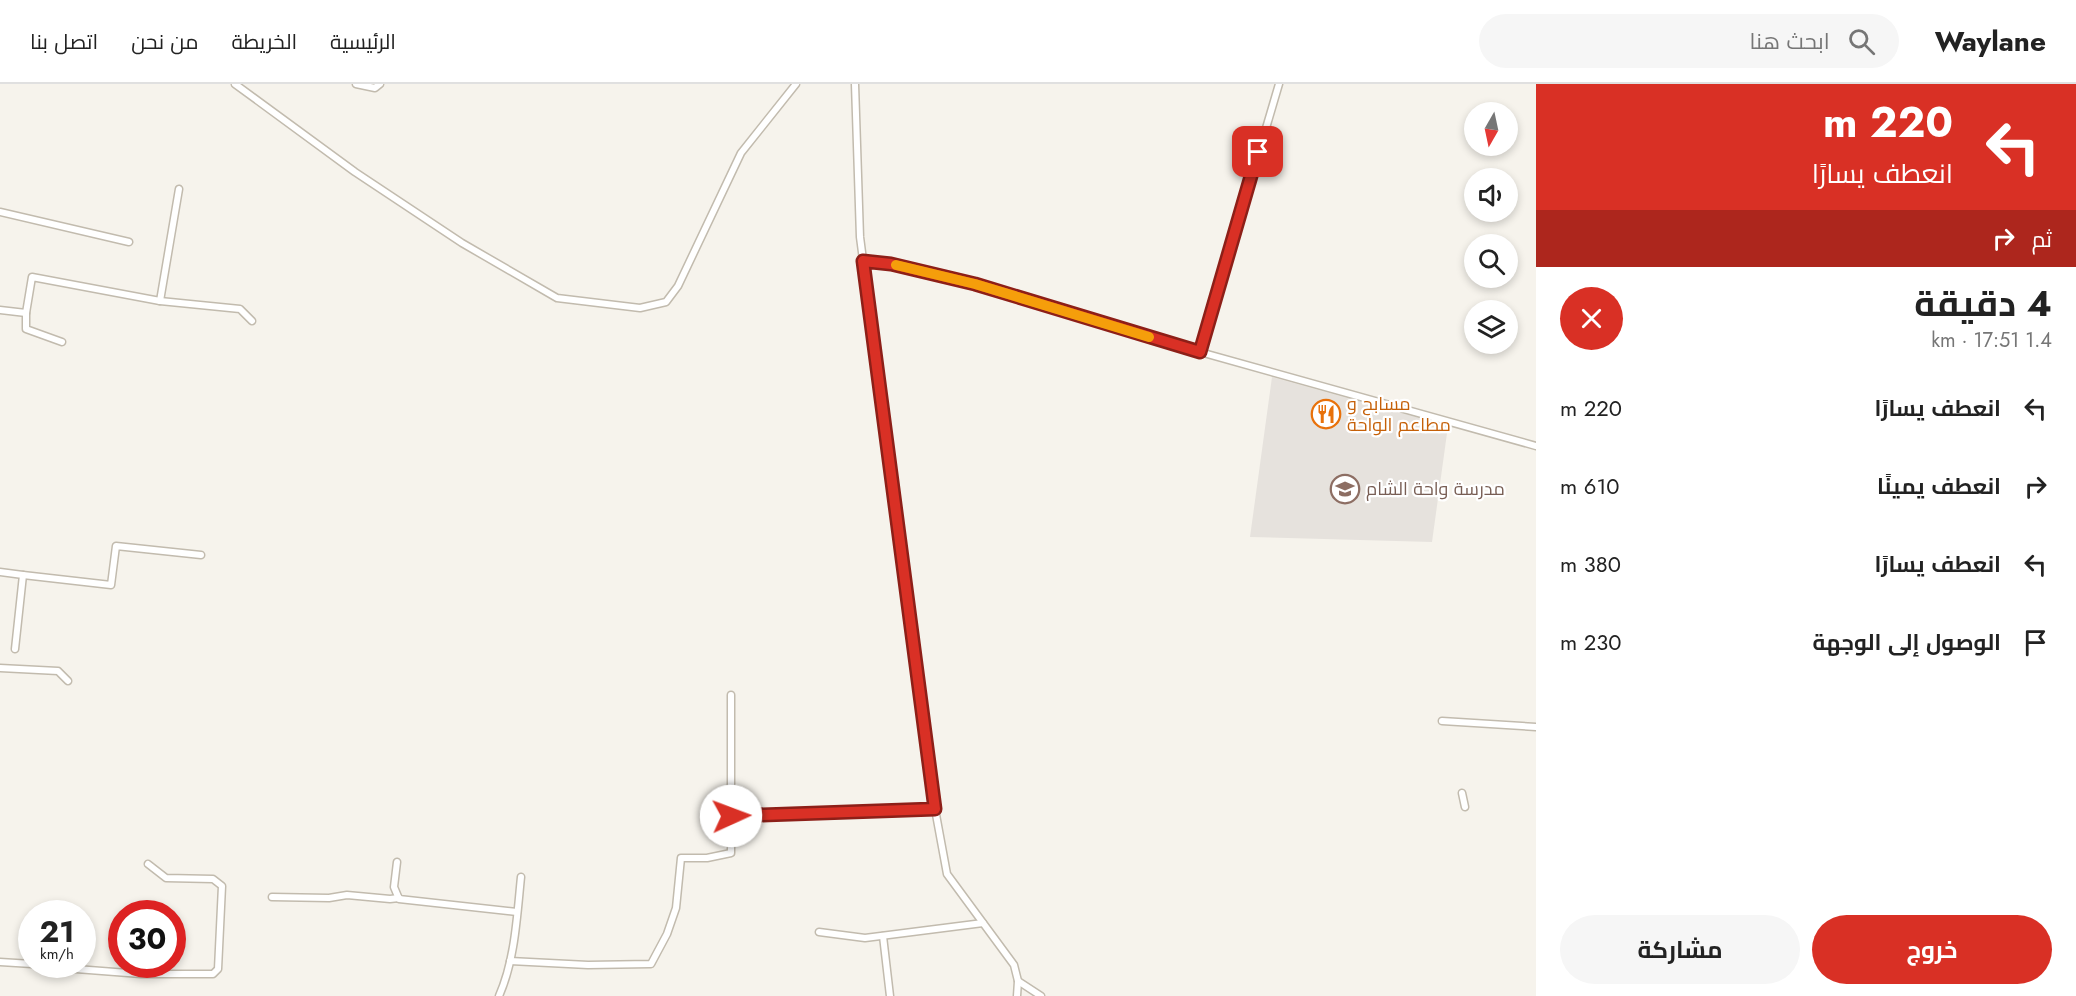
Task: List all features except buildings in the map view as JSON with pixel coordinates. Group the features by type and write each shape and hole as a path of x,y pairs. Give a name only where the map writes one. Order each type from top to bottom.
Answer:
{"street":[{"path":"235,84 384,192 462,243 557,298 640,308 666,302 678,286 741,153 796,84"},
{"path":"356,84 375,88 380,84"},
{"path":"855,84 860,237 935,809 947,873 1014,965 1018,981 1017,996"},
{"path":"1200,352 1279,84"},
{"path":"160,301 179,189"},
{"path":"0,213 129,242"},
{"path":"863,261 891,264 975,284 1200,352 1536,446"},
{"path":"62,342 26,329 26,313 32,277 160,301 240,309 252,321"},
{"path":"0,310 26,313"},
{"path":"0,572 111,585 116,546 201,555"},
{"path":"15,649 23,575"},
{"path":"0,668 58,671 68,681"},
{"path":"510,961 588,965 651,964 667,934 676,908 681,858 707,858 731,853 731,695"},
{"path":"1442,721 1536,727"},
{"path":"1462,793 1466,807"},
{"path":"731,816 935,809"},
{"path":"397,862 394,887 399,898"},
{"path":"96,971 141,974 213,974 218,969 222,886 213,879 166,878 148,864"},
{"path":"499,996 505,983 510,961 521,877"},
{"path":"272,897 329,898 346,895 399,898 517,912"},
{"path":"819,932 857,938 983,923"},
{"path":"883,936 890,996"},
{"path":"0,962 18,963"},
{"path":"1018,981 1041,996"}],"shaded area":[{"path":"1272,377 1448,426 1432,542 1250,537"}],"slow traffic":[{"path":"896,265 975,284 1149,337"}],"place":[{"name":"مسابح و مطاعم الواحة","path":"1326,414"},
{"name":"مدرسة واحة الشام","path":"1345,489"}],"route":[{"path":"731,816 935,809 863,261 891,264 975,284 1200,352 1258,152"}]}
